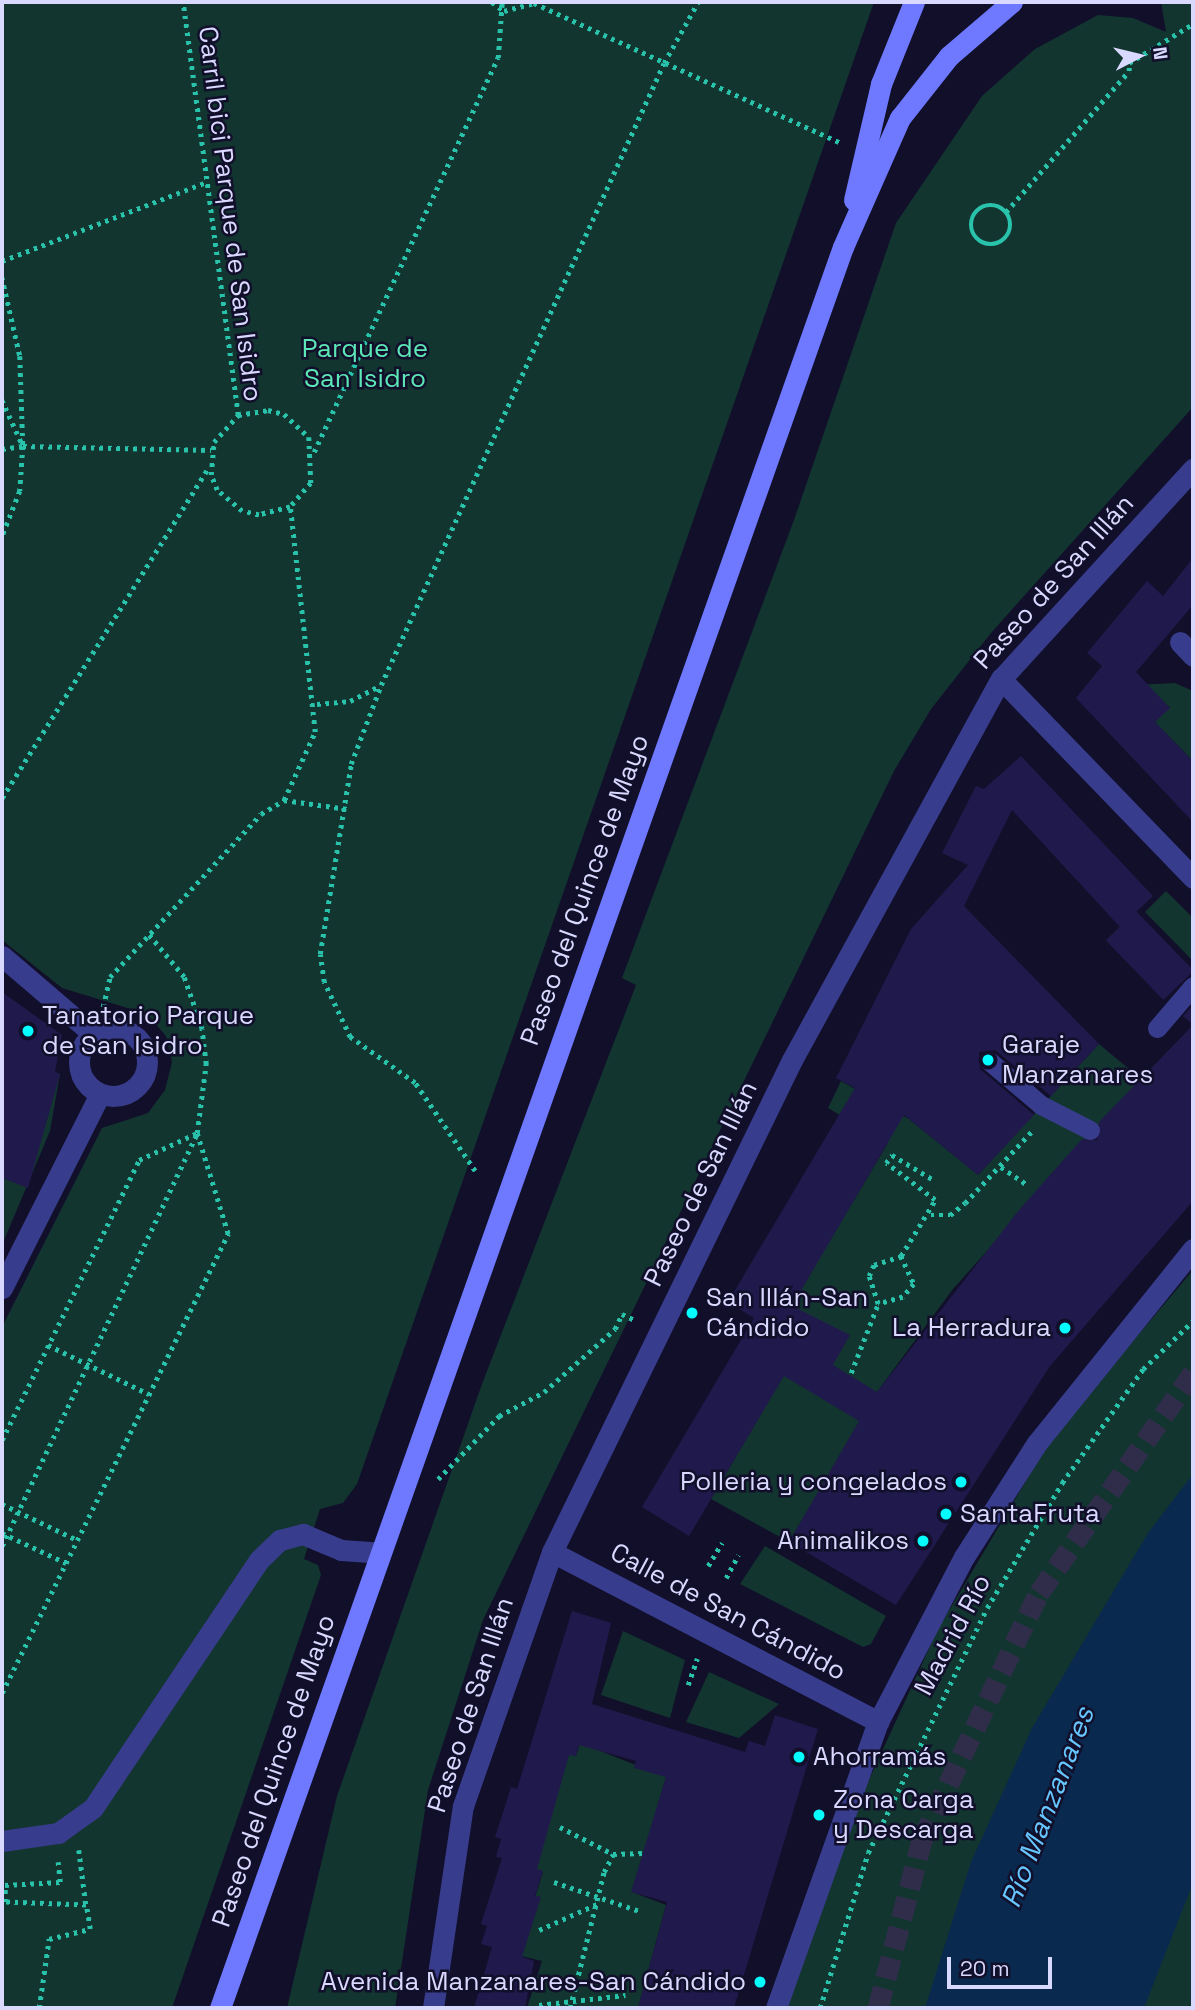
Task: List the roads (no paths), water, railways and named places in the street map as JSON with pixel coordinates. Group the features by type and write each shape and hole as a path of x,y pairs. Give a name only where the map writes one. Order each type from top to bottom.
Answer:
{"street":[{"name":"Paseo del Quince de Mayo","path":"844,247 881,84 914,2"},
{"name":"Paseo del Quince de Mayo","path":"220,2008 844,247 900,118 949,56 1012,2"},
{"name":"Paseo de San Illán","path":"433,2008 463,1806 552,1552 792,1060 1001,679 1193,469"},
{"path":"1001,679 1193,878"},
{"path":"2,956 98,1032 127,1031 148,1058 134,1091 100,1094 84,1081 78,1061 98,1032"},
{"path":"2,1288 100,1094"},
{"path":"776,2008 878,1722 964,1557 1037,1443 1193,1249"},
{"path":"2,1841 58,1833 93,1808 259,1560 280,1540 303,1534 341,1550 380,1553"},
{"name":"Calle de San Cándido","path":"552,1552 878,1722"}],"lane":[{"path":"1157,1028 1193,986"},
{"path":"988,1060 1051,1111 1090,1130"}],"water":[{"name":"Río Manzanares","path":"1193,1474 1193,1883 1144,2008 925,2008 971,1862 1032,1728 1148,1533"}],"tunnel":[{"path":"878,2008 922,1840 1039,1593 1193,1373"}],"place":[{"name":"Tanatorio Parque de San Isidro","path":"28,1031"},
{"name":"Garaje Manzanares","path":"988,1060"},
{"name":"San Illán-San Cándido","path":"692,1313"},
{"name":"La Herradura","path":"1065,1328"},
{"name":"Polleria y congelados","path":"961,1482"},
{"name":"SantaFruta","path":"946,1514"},
{"name":"Animalikos","path":"923,1541"},
{"name":"Ahorramás","path":"799,1757"},
{"name":"Zona Carga y Descarga","path":"819,1815"},
{"name":"Avenida Manzanares-San Cándido","path":"760,1982"}],"park label":[{"name":"Parque de San Isidro","path":"365,364"}]}
